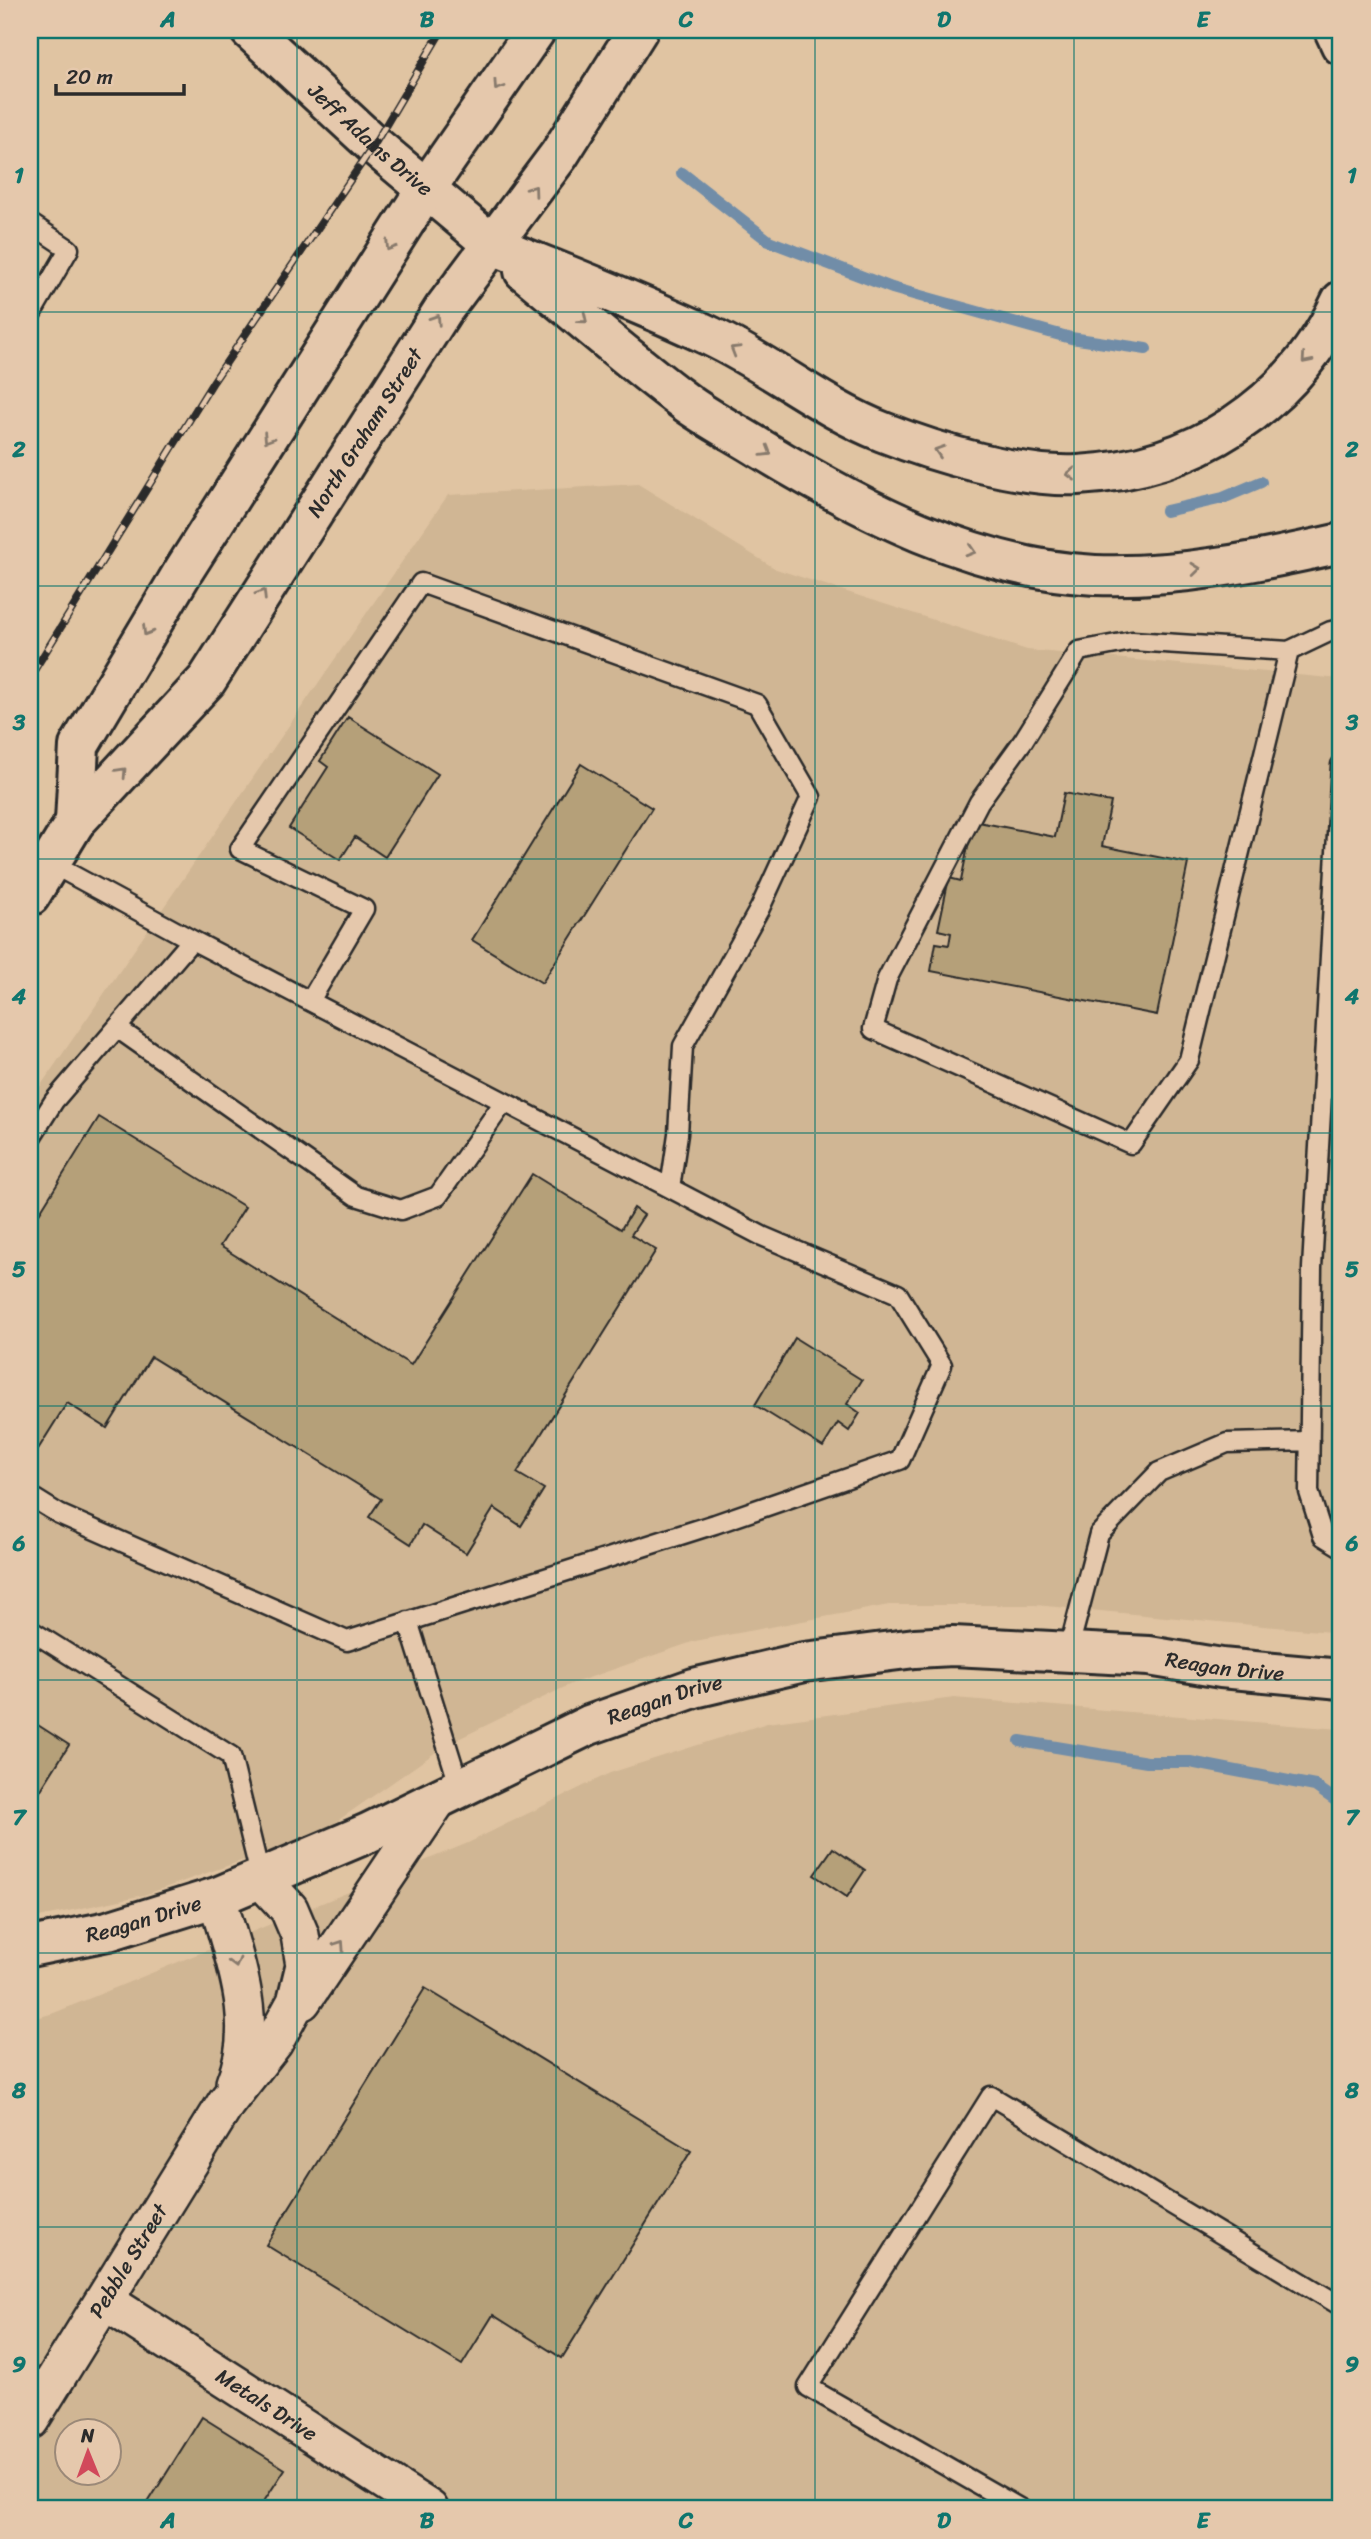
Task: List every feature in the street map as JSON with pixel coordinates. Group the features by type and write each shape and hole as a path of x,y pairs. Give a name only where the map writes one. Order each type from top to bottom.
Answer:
{"main road":[{"name":"Jeff Adams Drive","path":"250,30 374,145 686,403 828,489 944,543 1018,565 1095,575 1171,572 1247,564 1341,543"},
{"name":"North Graham Street","path":"75,822 79,746 184,570 426,188 536,30"},
{"name":"North Graham Street","path":"30,896 52,864 75,822 207,680 443,310 559,155 638,30"},
{"path":"1334,30 1341,45"},
{"path":"493,245 714,338 836,410 883,432 963,459 1047,474 1077,475 1138,467 1167,459 1223,434 1271,398 1312,354 1329,328 1341,301"},
{"name":"Reagan Drive","path":"30,1947 108,1931 217,1897 368,1833 589,1725 694,1688 804,1662 940,1647 1149,1656 1221,1668 1341,1679"}],"street":[{"name":"Pebble Street","path":"30,2420 226,2103 274,2042 449,1794"},
{"name":"Pebble Street","path":"261,1879 289,1909 300,1935 306,1965 296,2001 274,2042"},
{"name":"Pebble Street","path":"217,1897 246,2005 247,2034 243,2065 226,2103"},
{"name":"Metals Drive","path":"105,2301 429,2509"}],"lane":[{"path":"30,223 69,249 30,316"},
{"path":"310,1002 364,909 240,849 421,583 757,704 811,797 760,908 682,1046 678,1134 670,1188"},
{"path":"1289,651 1189,1060 1131,1144 873,1029 887,979 979,802 1023,740 1079,651 1132,641 1289,651 1341,629"},
{"path":"1341,765 1312,1268 1309,1492 1324,1536 1341,1547"},
{"path":"30,1496 60,1514 347,1641 715,1524 900,1460 942,1365 898,1294 762,1236 310,1002 52,864"},
{"path":"30,1139 54,1101 192,940"},
{"path":"117,1028 356,1196 401,1210 438,1196 503,1102"},
{"path":"1068,1652 1099,1534 1159,1472 1227,1443 1310,1441"},
{"path":"408,1621 449,1794"},
{"path":"30,1630 231,1756 261,1879"},
{"path":"1021,2509 808,2387 991,2096 1341,2306"}],"shaded area":[{"path":"638,484 776,569 1027,650 1341,679 1341,1633 1035,1605 889,1605 695,1641 571,1684 446,1745 333,1824 284,1846 144,1895 30,1919 30,1101 448,495"},
{"path":"954,1698 1341,1729 1341,2509 30,2509 30,2020 54,2013 468,1843 610,1773 767,1723"}],"building":[{"path":"348,717 438,774 385,857 355,837 340,860 289,828 328,767 320,761"},
{"path":"581,764 652,808 542,983 472,940"},
{"path":"1064,793 1111,802 1102,846 1188,863 1157,1015 931,971 936,943 949,945 951,933 938,930 949,878 961,881 973,821 1055,837"},
{"path":"99,1117 245,1207 220,1246 411,1365 532,1174 621,1229 634,1208 644,1215 631,1235 656,1250 517,1473 544,1489 521,1526 494,1508 466,1553 422,1525 411,1544 369,1517 381,1499 151,1357 107,1428 67,1403 30,1462 30,1228"},
{"path":"795,1338 862,1380 847,1404 860,1413 849,1431 838,1423 823,1447 755,1405"},
{"path":"30,1720 69,1745 30,1807"},
{"path":"833,1848 865,1870 847,1897 814,1875"},
{"path":"425,1988 691,2151 562,2358 493,2315 462,2365 266,2245"},
{"path":"202,2417 285,2469 259,2509 144,2509"}],"waterway":[{"path":"682,173 769,241 892,288 1071,338 1146,349"},
{"path":"1166,511 1223,498 1261,482"},
{"path":"1020,1741 1147,1762 1190,1762 1315,1786 1341,1804"}],"railway":[{"path":"30,677 213,382 374,145 442,30"}]}
